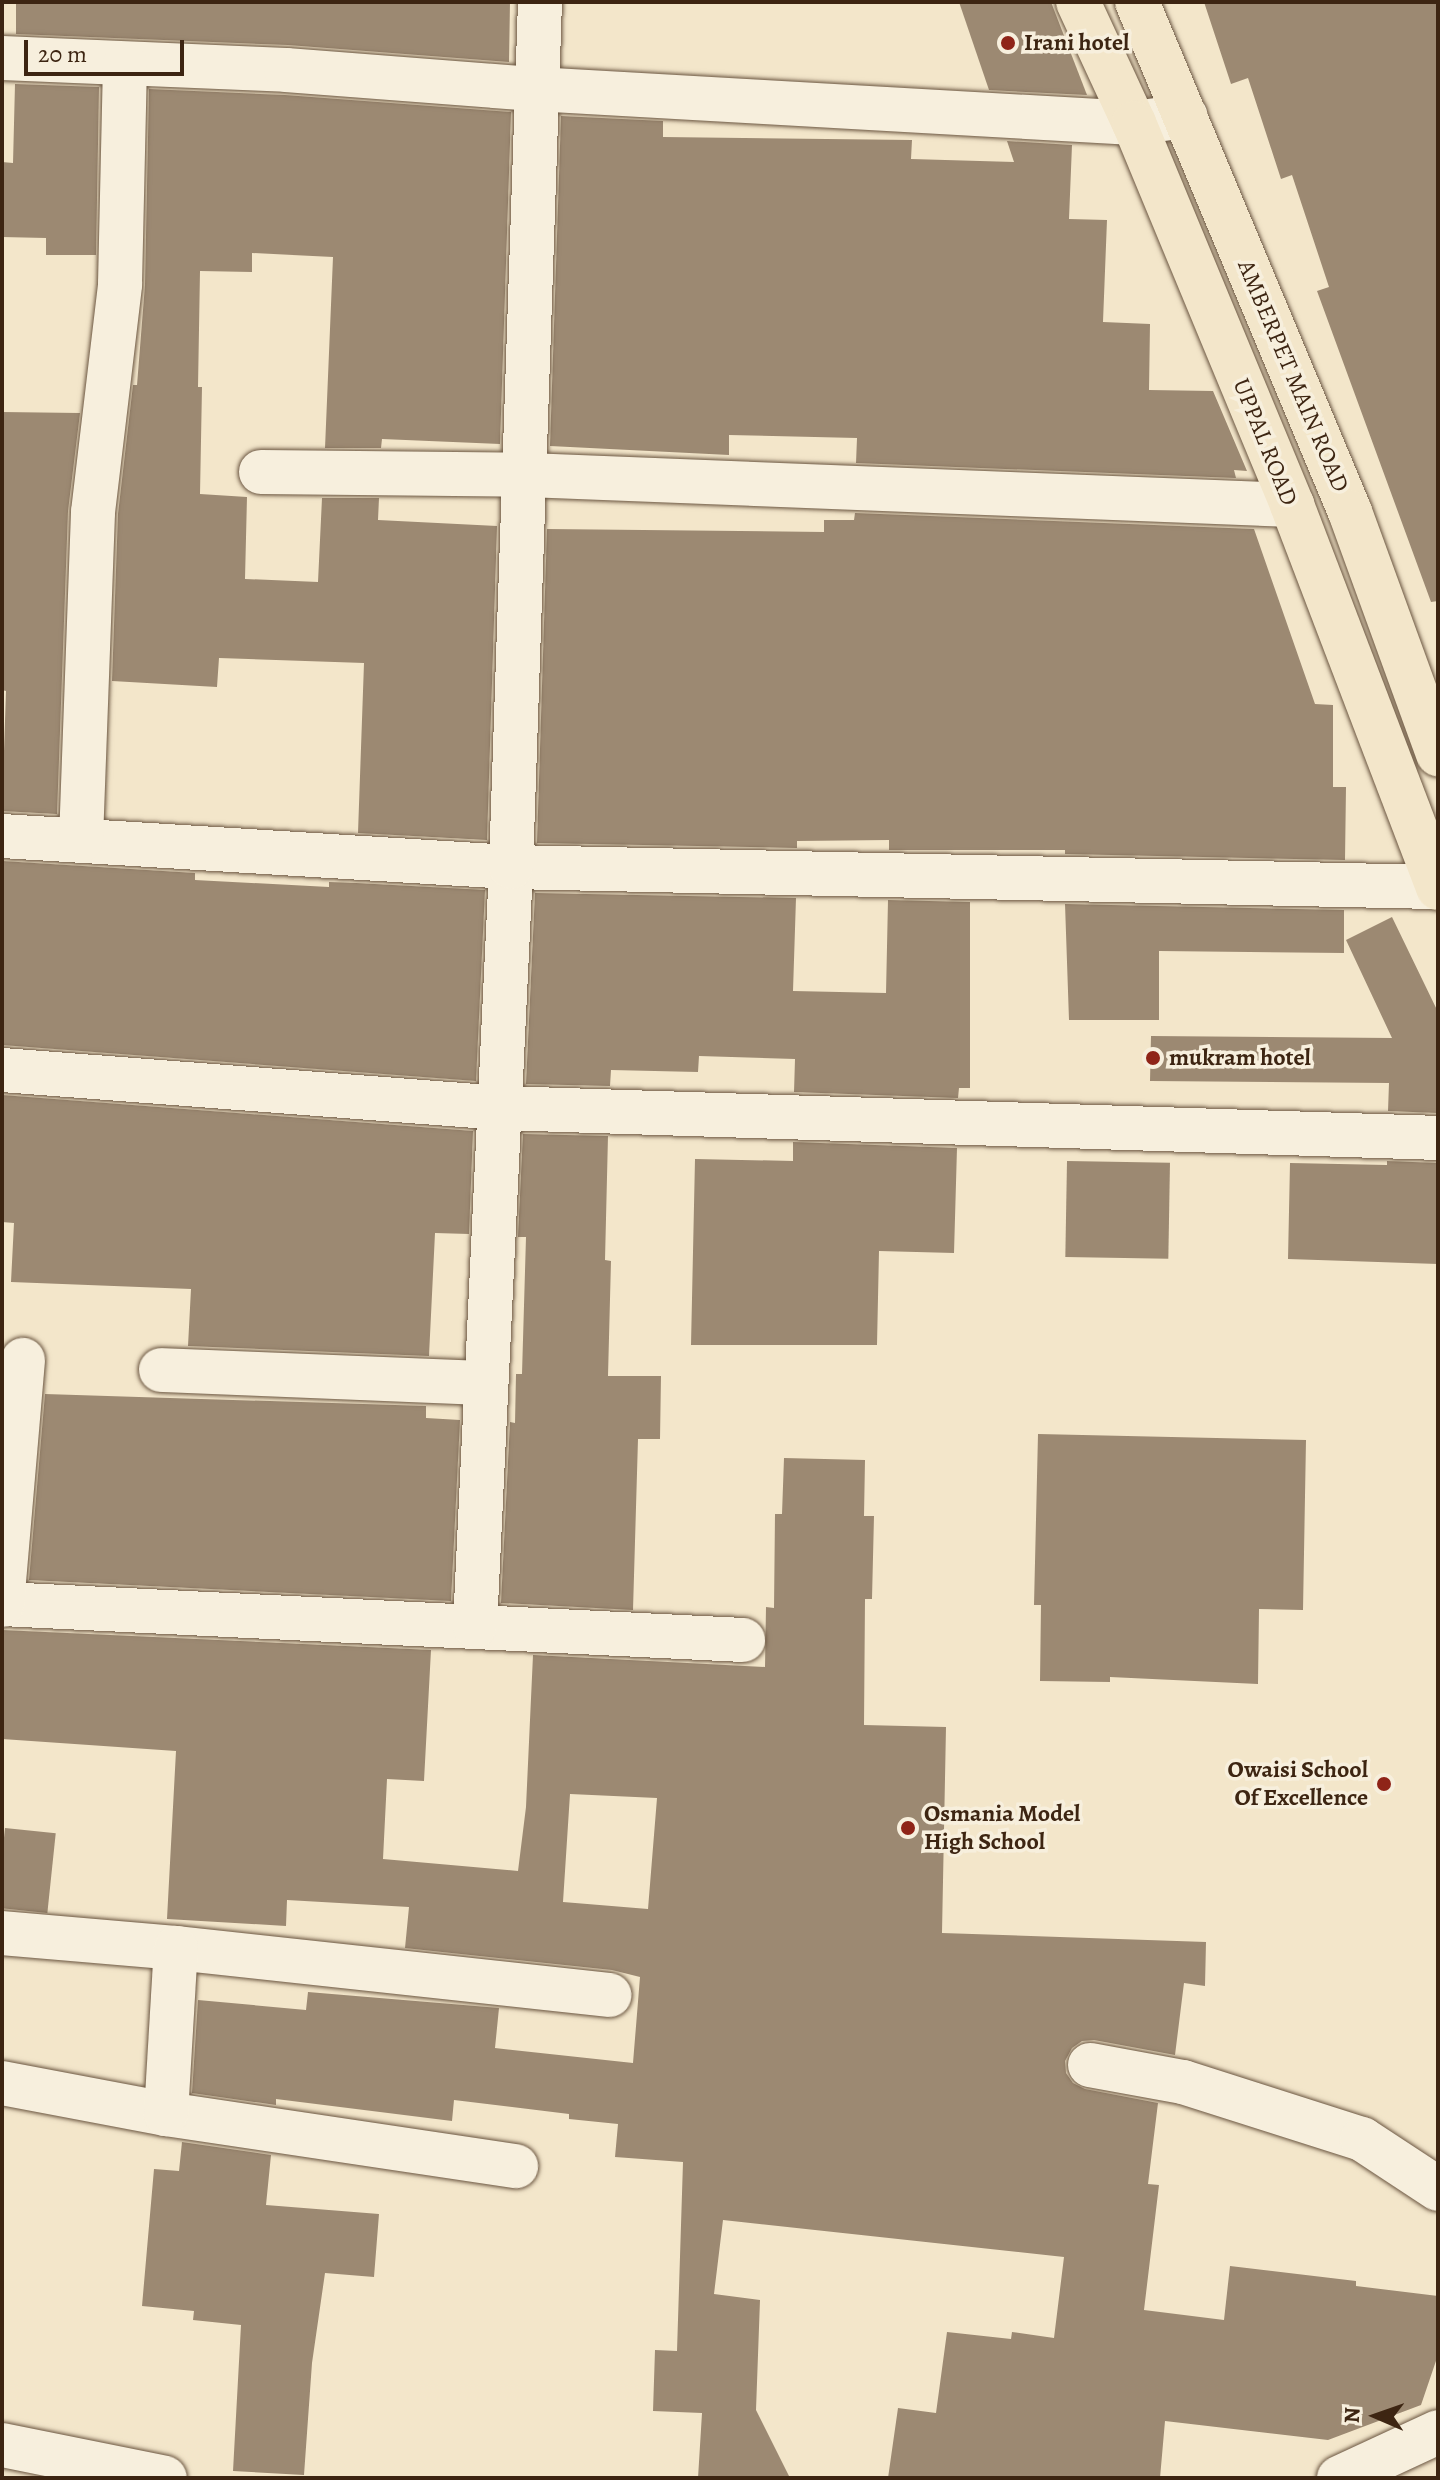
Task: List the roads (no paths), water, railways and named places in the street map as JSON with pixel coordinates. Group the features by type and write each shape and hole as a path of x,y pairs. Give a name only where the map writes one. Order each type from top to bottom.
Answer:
{"highway":[{"name":"UPPAL ROAD","path":"1078,2 1134,123 1292,505 1438,887"},
{"name":"AMBERPET MAIN ROAD","path":"1137,2 1350,512 1438,754"}],"street":[{"path":"475,1626 501,1108 527,475 535,89 540,2"},
{"path":"2,58 286,70 535,89 1134,123 1186,116"},
{"path":"81,840 93,512 120,284 125,64"},
{"path":"261,472 527,475 1292,505"},
{"path":"2,836 511,867 1438,887"},
{"path":"2,1070 501,1108 1438,1138"},
{"path":"23,1360 2,1604 743,1640"},
{"path":"161,1370 486,1383"},
{"path":"2,1933 176,1948 609,1995"},
{"path":"166,2114 176,1948"},
{"path":"1090,2065 1183,2082 1362,2139 1438,2189"},
{"path":"2,2083 166,2114 516,2166"},
{"path":"1339,2478 1438,2432"},
{"path":"2,2445 165,2478"}],"place":[{"name":"Irani hotel","path":"1008,43"},
{"name":"mukram hotel","path":"1153,1058"},
{"name":"Owaisi School Of Excellence","path":"1384,1784"},
{"name":"Osmania Model High School","path":"908,1828"}]}
